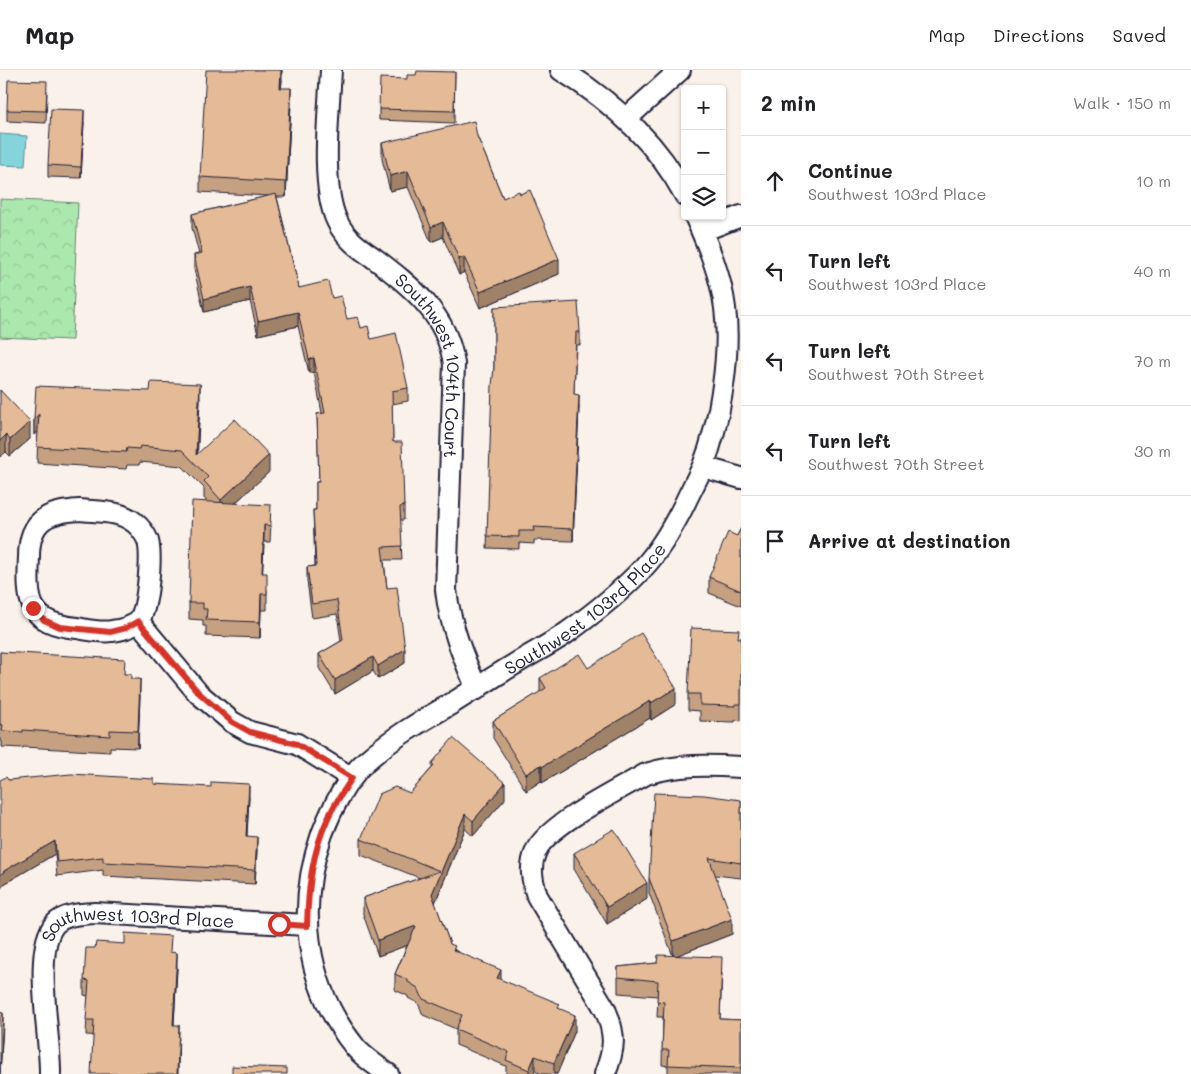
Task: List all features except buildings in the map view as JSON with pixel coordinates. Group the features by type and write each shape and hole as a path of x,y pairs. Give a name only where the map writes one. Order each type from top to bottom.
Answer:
{"street":[{"name":"Southwest 104th Court","path":"331,70 328,170 332,207 336,220 342,232 352,242 393,272 430,306 447,335 452,352 454,364 446,590 457,639 476,689"},
{"path":"561,70 585,85 627,118 643,134 681,188"},
{"path":"627,118 680,70"},
{"path":"698,224 741,216"},
{"name":"Southwest 103rd Place","path":"388,1074 356,1049 335,1019 320,986 310,949 307,926 308,890 315,855 328,818 352,778 364,763 389,743 564,635 624,587 645,566 662,543 702,466 714,434 724,377 727,343 725,306 713,258 698,224"},
{"path":"702,466 741,478"},
{"path":"80,510 109,512 122,515 135,522 147,540 149,548 146,600 144,611 138,621 126,628 110,632 60,627 44,620 33,608 29,595 28,580 29,548 33,533 42,520 60,513 80,510"},
{"path":"138,621 198,692 232,722 250,732 297,744 352,778"},
{"path":"605,1074 614,1048 611,1023 605,1009 537,896 531,869 536,849 560,824 646,774 686,766 741,767"},
{"name":"Southwest 103rd Place","path":"50,1074 51,1058 43,957 50,932 56,924 65,918 79,914 111,913 307,926"}],"green space":[{"path":"0,199 78,203 72,340 0,337"}],"water":[{"path":"0,134 27,136 25,166 0,165"}],"route":[{"path":"33,608 44,620 60,627 110,632 126,628 138,621 198,692 232,722 250,732 297,744 352,778 328,818 315,855 308,890 307,926 279,924"}]}
